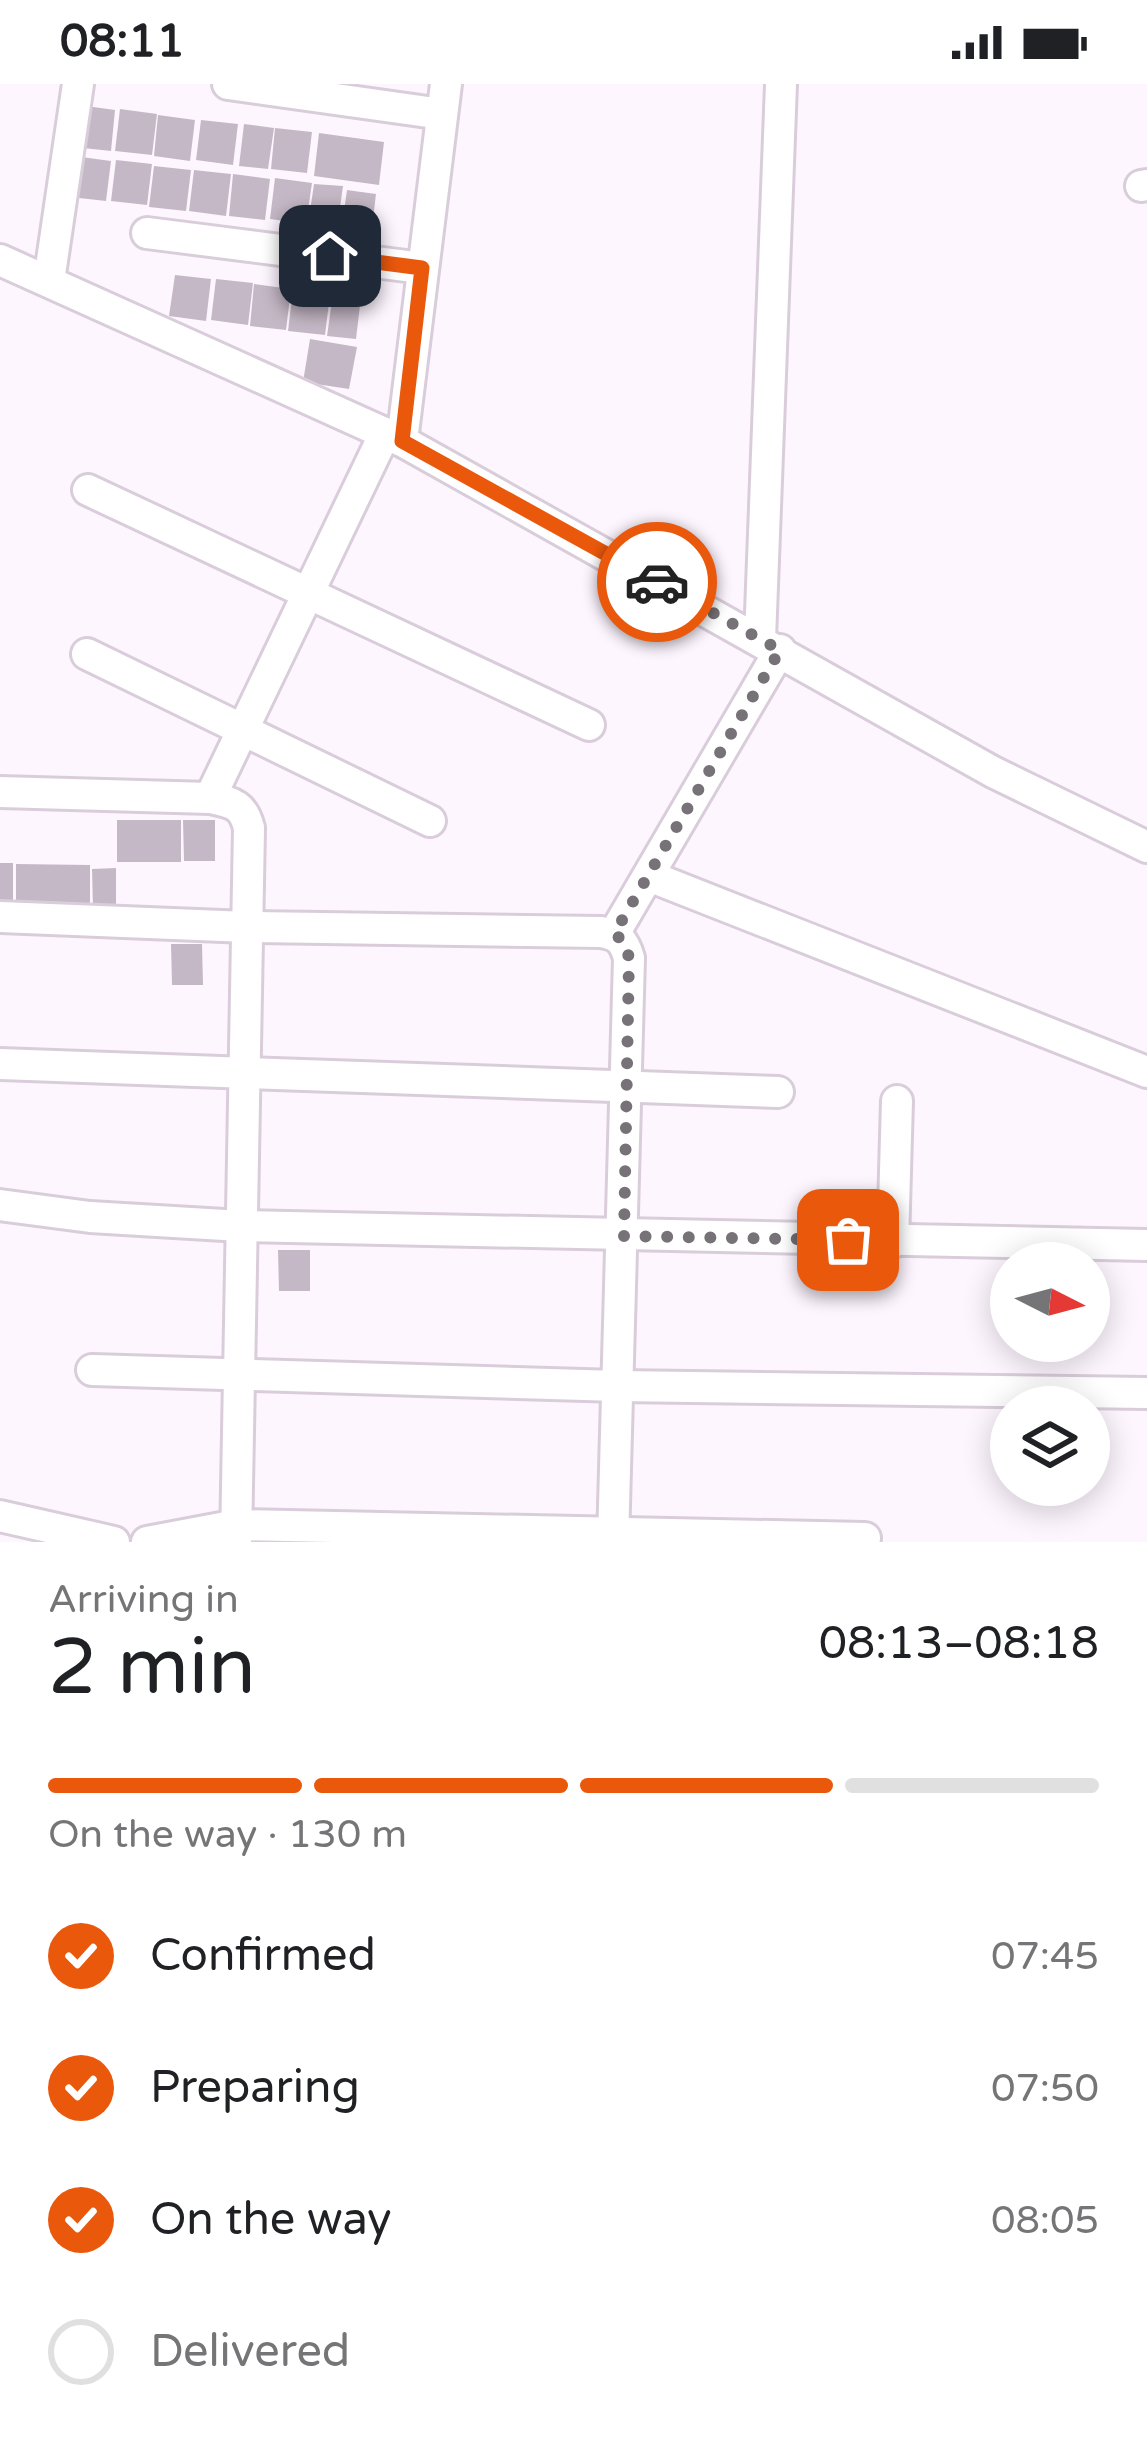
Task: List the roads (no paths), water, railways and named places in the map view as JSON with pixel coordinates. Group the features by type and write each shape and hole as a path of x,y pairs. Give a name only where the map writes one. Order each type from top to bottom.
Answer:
{"street":[{"path":"49,280 78,84"},
{"path":"210,799 307,595 394,437 444,99 228,84"},
{"path":"614,934 650,876 770,644 781,84"},
{"path":"147,233 422,268"},
{"path":"0,260 394,437 993,772 1147,847"},
{"path":"88,490 589,725"},
{"path":"87,655 430,820"},
{"path":"0,792 210,799 237,803 245,811 249,827 237,1533"},
{"path":"650,876 1147,1072"},
{"path":"0,916 247,927 614,934 625,942 629,958 624,1236 613,1538"},
{"path":"0,1064 778,1092"},
{"path":"893,1242 897,1102"},
{"path":"0,1205 90,1217 241,1226 1147,1245"},
{"path":"92,1370 618,1386 1147,1393"},
{"path":"0,1516 114,1542"},
{"path":"147,1542 237,1533 865,1538"}]}
